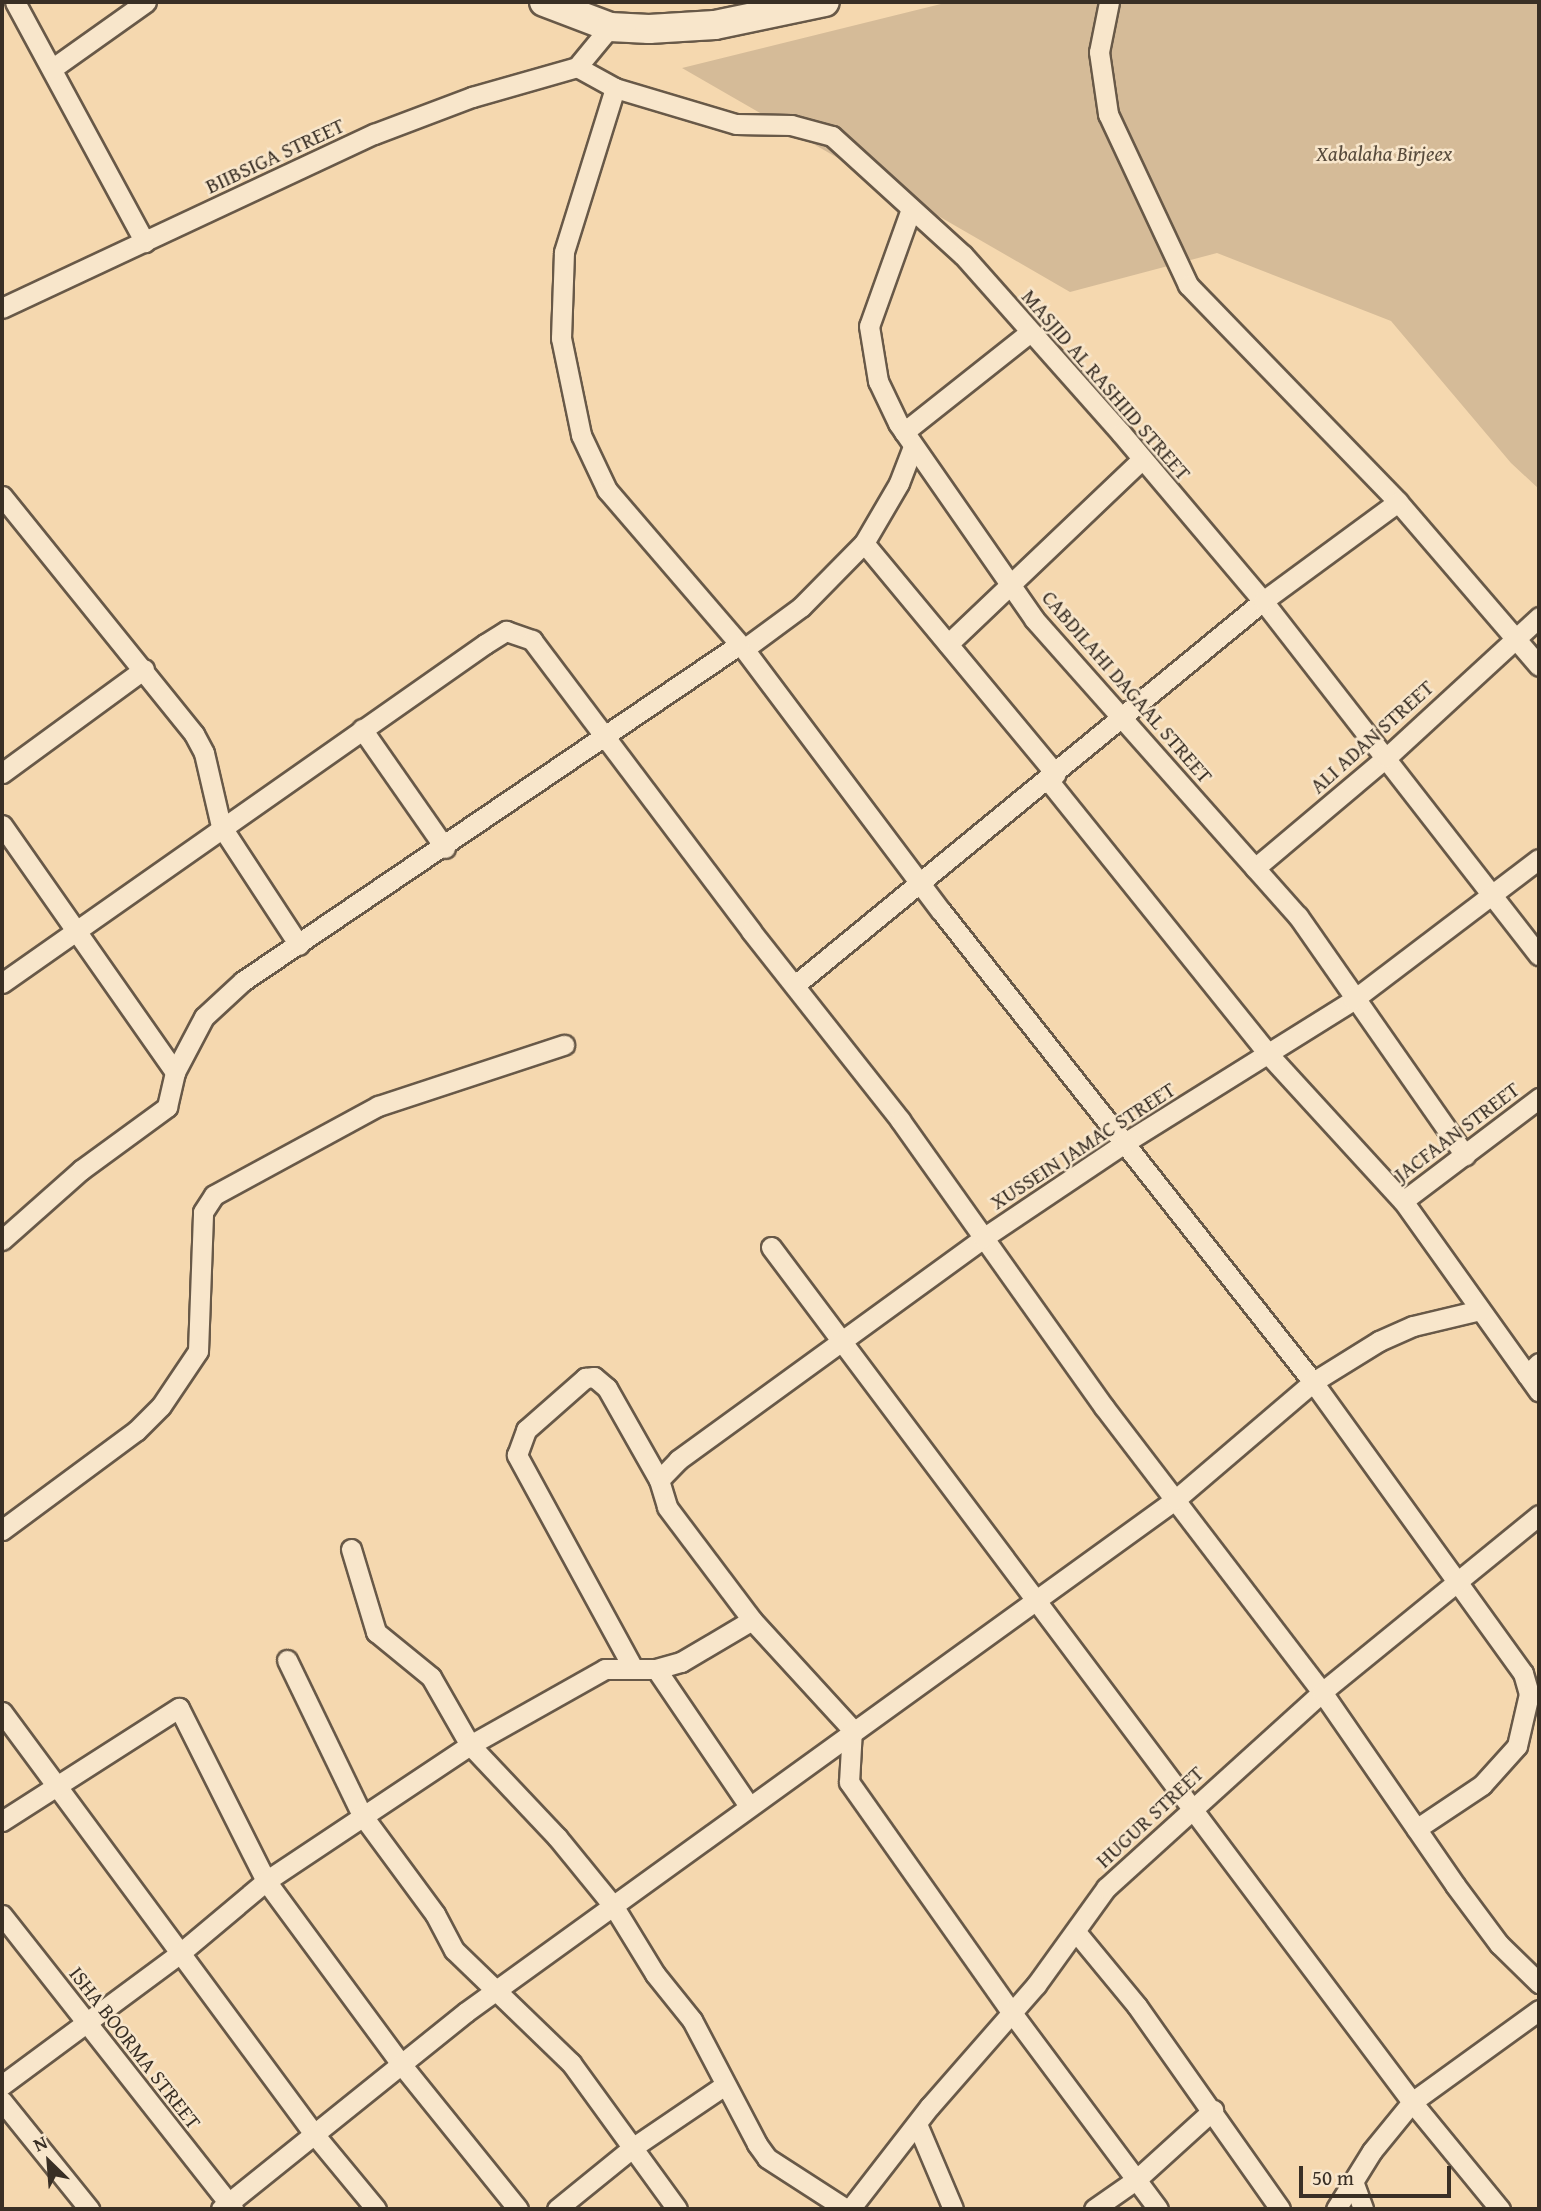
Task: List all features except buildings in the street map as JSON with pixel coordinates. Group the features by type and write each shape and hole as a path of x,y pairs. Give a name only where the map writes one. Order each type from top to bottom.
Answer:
{"main road":[{"path":"544,2 610,27 715,25 825,2"}],"street":[{"path":"15,2 145,242"},
{"path":"53,68 146,2"},
{"path":"1109,2 1099,52 1108,114 1175,265 1198,297 1398,502 1539,666"},
{"path":"577,67 610,27"},
{"name":"MASJID AL RASHIID STREET","path":"577,67 615,88 736,124 791,125 832,136 963,255 1263,601 1539,955"},
{"name":"BIIBSIGA STREET","path":"2,308 434,110 577,67"},
{"path":"615,88 564,252 561,338 580,435 607,490 742,646 921,884 1313,1382 1460,1580 1523,1673 1534,1706 1517,1746 1482,1785 1416,1829"},
{"name":"CABDILAHI DAGAAL STREET","path":"911,209 869,326 878,381 908,440 1034,619 1126,718 1298,916 1353,1000 1465,1155"},
{"path":"2,1240 81,1170 167,1107 175,1072 204,1017 218,1003 299,945 801,607 864,543 899,483 908,440 1030,332"},
{"path":"948,644 1142,459"},
{"path":"2,496 180,714 204,753 221,826 299,945"},
{"path":"795,985 1126,718 1263,601 1398,502"},
{"path":"864,543 948,644 1269,1055 1403,1202 1480,1310 1533,1369 1539,1392"},
{"name":"ALI ADAN STREET","path":"1255,868 1387,757 1539,617"},
{"path":"2,983 221,826 506,632 532,640 605,739 900,1120 983,1238 1322,1692 1499,1944 1539,1983"},
{"path":"2,773 144,669"},
{"path":"362,729 445,848"},
{"path":"2,825 72,931 175,1072"},
{"name":"XUSSEIN JAMAC STREET","path":"659,1480 678,1460 841,1344 983,1238 1126,1142 1353,1000 1539,859"},
{"path":"2,1530 136,1431 161,1406 198,1351 204,1212 214,1195 378,1106 564,1045"},
{"name":"JACFAAN STREET","path":"1403,1202 1539,1098"},
{"path":"771,1247 1035,1603 1412,2102 1500,2209"},
{"path":"227,2207 314,2134 495,1991 614,1908 852,1729 1035,1603 1176,1499 1313,1382 1379,1340 1413,1326 1480,1310"},
{"path":"633,1668 520,1465 519,1441 585,1378 594,1377 607,1388 659,1480 667,1507 752,1619 852,1729 849,1782 1012,2012 1158,2209"},
{"name":"HUGUR STREET","path":"848,2209 1012,2012 1076,1932 1106,1888 1190,1808 1322,1692 1539,1515"},
{"path":"351,1549 376,1632 431,1677 470,1745 557,1837 614,1908 654,1974 692,2021 767,2158 848,2209"},
{"path":"2,2085 179,1954 266,1881 470,1745 575,1683 606,1669 656,1670 681,1662 752,1619"},
{"path":"288,1660 362,1815 435,1914 454,1950 571,2063 677,2209"},
{"path":"656,1670 750,1806"},
{"path":"2,1821 179,1708 266,1881 401,2064 518,2209"},
{"path":"2,1712 54,1786 314,2134 376,2209"},
{"name":"ISHA BOORMA STREET","path":"2,1914 227,2207"},
{"path":"1076,1932 1213,2110 1280,2209"},
{"path":"1336,2209 1353,2181 1412,2102 1539,2010"},
{"path":"556,2209 632,2148 725,2085"},
{"path":"2,2101 89,2209"},
{"path":"1094,2209 1138,2179 1213,2110"},
{"path":"917,2124 953,2209"},
{"path":"1353,2181 1363,2209"}],"green space":[{"name":"Xabalaha Birjeex","path":"949,2 1539,2 1539,489 1511,463 1391,321 1217,253 1070,292 682,68"}]}
